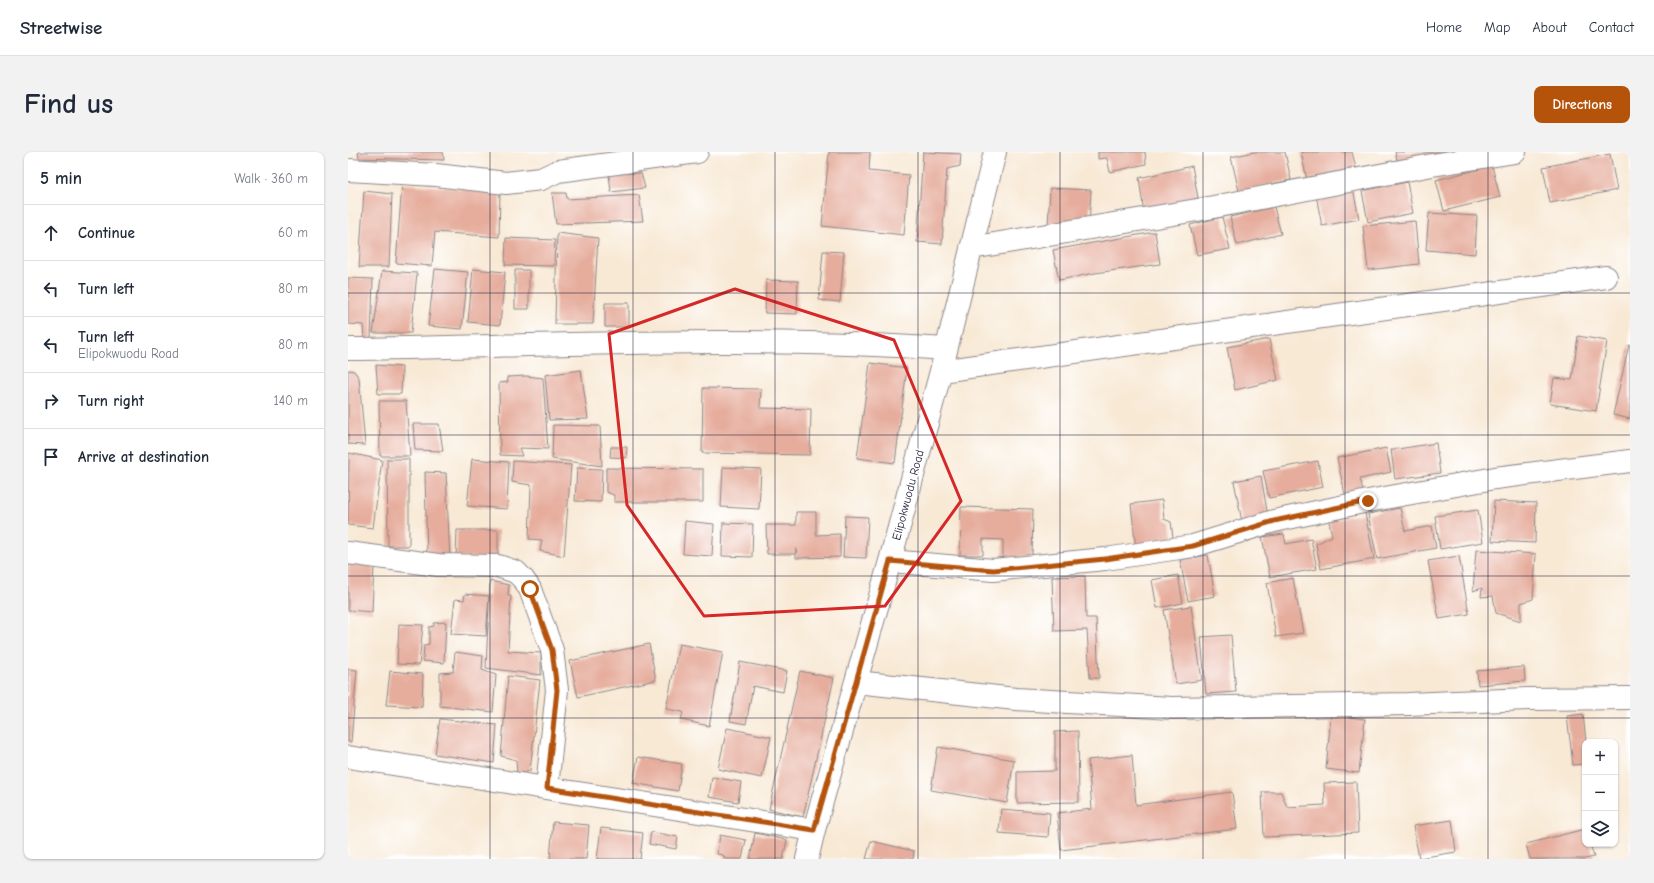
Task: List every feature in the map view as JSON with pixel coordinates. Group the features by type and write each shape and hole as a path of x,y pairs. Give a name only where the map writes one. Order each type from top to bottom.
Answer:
{"street":[{"path":"348,170 436,175 506,183 542,179 557,162 698,152"},
{"name":"Elipokwuodu Road","path":"807,859 941,371 994,152"},
{"path":"971,248 1203,209 1432,165 1515,152"},
{"path":"941,371 1606,277"},
{"path":"348,349 797,342 893,345 946,349"},
{"path":"890,561 993,570 1105,559 1193,546 1274,521 1368,501 1495,478 1630,461"},
{"path":"348,553 438,565 498,566 516,572 523,579 530,589 552,650 557,690 547,788"},
{"path":"856,682 1016,699 1172,708 1408,704 1528,699 1630,698"},
{"path":"348,757 814,830"}],"highlighted area":[{"path":"735,289 894,340 961,501 885,606 704,616 627,505 609,334"}],"building":[{"path":"358,152 443,152 444,160 359,158"},
{"path":"829,152 870,152 869,171 909,175 904,235 822,226"},
{"path":"923,152 961,154 960,166 947,169 942,244 917,242"},
{"path":"1098,152 1145,152 1146,164 1110,172 1107,158 1098,159"},
{"path":"1254,152 1285,152 1291,180 1239,191 1231,157"},
{"path":"1301,152 1352,152 1356,168 1307,180"},
{"path":"1395,152 1457,152 1399,167"},
{"path":"1610,154 1617,190 1550,203 1543,167"},
{"path":"1192,166 1198,198 1144,213 1139,178"},
{"path":"1492,166 1500,197 1444,211 1436,180"},
{"path":"641,173 645,188 611,192 609,174"},
{"path":"1407,182 1413,213 1368,222 1362,191"},
{"path":"402,184 500,191 499,237 435,232 432,266 396,263"},
{"path":"1050,188 1091,190 1089,226 1048,227"},
{"path":"1353,188 1359,219 1322,226 1316,195"},
{"path":"364,191 392,194 389,267 359,267"},
{"path":"552,193 566,193 567,199 639,195 643,221 556,224"},
{"path":"1274,207 1281,234 1237,245 1230,217"},
{"path":"1429,213 1477,216 1475,254 1426,250"},
{"path":"1222,217 1230,249 1197,255 1190,225"},
{"path":"1415,221 1419,264 1368,270 1363,226"},
{"path":"1155,232 1160,264 1095,273 1059,280 1053,250"},
{"path":"557,233 598,238 593,324 555,324"},
{"path":"506,238 555,240 554,266 505,265"},
{"path":"823,251 844,252 840,302 819,300"},
{"path":"435,269 468,272 462,329 428,326"},
{"path":"473,269 505,272 500,325 468,322"},
{"path":"515,270 529,270 529,309 515,309"},
{"path":"382,271 417,273 411,333 373,333"},
{"path":"348,278 373,279 371,339 364,339 363,325 348,324"},
{"path":"766,280 798,281 797,314 765,313"},
{"path":"605,303 629,303 629,327 605,327"},
{"path":"1578,336 1607,341 1596,411 1550,404 1554,378 1572,380"},
{"path":"1269,339 1278,380 1235,390 1227,347"},
{"path":"1630,345 1630,419 1613,415"},
{"path":"870,363 907,368 895,463 857,458"},
{"path":"376,365 402,367 401,394 378,394"},
{"path":"348,370 354,371 359,378 365,445 348,444"},
{"path":"581,370 588,419 549,420 545,375"},
{"path":"526,376 543,378 548,449 519,448 522,456 500,455 499,383 508,382 507,377"},
{"path":"703,388 761,389 760,408 811,409 810,455 702,453"},
{"path":"379,401 406,401 410,456 380,456"},
{"path":"413,424 439,424 443,451 415,450"},
{"path":"553,425 600,426 602,466 552,459"},
{"path":"1436,443 1440,473 1395,479 1391,450"},
{"path":"611,447 627,447 626,458 610,457"},
{"path":"1386,448 1391,472 1360,479 1364,495 1346,499 1337,458"},
{"path":"349,453 382,460 373,528 348,525"},
{"path":"387,459 409,459 409,546 388,546"},
{"path":"472,459 509,462 507,509 467,506"},
{"path":"513,461 571,465 564,556 540,551 542,540 529,539 531,485 512,482"},
{"path":"1318,461 1323,487 1269,498 1263,471"},
{"path":"723,467 761,469 759,509 721,507"},
{"path":"577,468 602,469 601,502 575,501"},
{"path":"606,468 703,469 703,502 614,502 614,495 606,492"},
{"path":"425,472 446,473 450,560 427,559"},
{"path":"1261,476 1268,517 1242,522 1234,481"},
{"path":"1162,500 1164,519 1171,522 1174,545 1136,549 1131,504"},
{"path":"1494,501 1536,503 1535,543 1492,541"},
{"path":"961,507 1033,509 1032,557 1003,558 1003,540 983,539 983,555 960,555"},
{"path":"1400,508 1405,531 1432,526 1436,548 1377,559 1368,514"},
{"path":"1478,510 1483,542 1440,549 1435,516"},
{"path":"796,512 816,512 816,535 840,534 840,557 796,558 796,554 767,554 766,525 796,525"},
{"path":"1365,513 1374,559 1321,569 1316,544 1332,536 1329,521"},
{"path":"845,516 868,517 866,558 843,557"},
{"path":"685,521 714,524 712,556 683,554"},
{"path":"723,523 753,524 752,557 722,556"},
{"path":"457,530 498,530 498,559 456,557"},
{"path":"1284,534 1286,544 1311,539 1317,569 1270,577 1262,537"},
{"path":"1476,550 1536,554 1533,599 1521,603 1521,621 1496,613 1493,596 1481,597 1482,588 1473,591"},
{"path":"1208,555 1215,596 1188,601 1180,560"},
{"path":"1459,556 1469,614 1439,619 1428,561"},
{"path":"348,563 374,565 372,612 348,610"},
{"path":"1178,575 1183,603 1157,608 1152,580"},
{"path":"1085,576 1086,618 1096,618 1099,678 1090,678 1087,630 1054,631 1052,577"},
{"path":"1293,578 1303,633 1276,637 1267,583"},
{"path":"490,581 509,585 508,596 511,596 508,651 541,653 541,675 486,668"},
{"path":"465,594 489,596 486,636 451,634 455,599 464,600"},
{"path":"1191,606 1202,680 1176,684 1164,610"},
{"path":"446,622 444,663 423,661 424,645 429,644 429,627 434,626 434,623"},
{"path":"399,624 423,625 419,665 397,664"},
{"path":"1231,635 1236,692 1206,694 1201,637"},
{"path":"649,644 656,680 578,697 570,661"},
{"path":"679,644 723,652 709,726 681,720 683,712 666,709"},
{"path":"455,652 483,656 482,670 496,675 493,712 440,706 440,673 453,672"},
{"path":"740,662 787,671 783,692 753,686 746,724 730,721"},
{"path":"1524,667 1525,681 1478,685 1477,671"},
{"path":"348,669 357,670 351,742 348,742"},
{"path":"390,671 423,674 422,707 386,705"},
{"path":"800,671 834,678 803,817 769,809"},
{"path":"508,676 540,680 530,771 517,774 516,760 501,756"},
{"path":"1583,714 1586,739 1582,739 1582,764 1573,765 1567,716"},
{"path":"1331,715 1365,719 1359,773 1326,769"},
{"path":"440,719 497,725 494,763 435,754"},
{"path":"727,728 771,737 762,778 718,769"},
{"path":"1078,731 1079,802 1017,803 1017,772 1055,771 1055,732"},
{"path":"938,747 1014,760 1007,803 931,790"},
{"path":"1132,755 1136,805 1232,792 1237,829 1061,850 1057,813 1092,809 1088,760"},
{"path":"638,757 682,764 678,791 633,783"},
{"path":"712,777 741,782 738,802 709,797"},
{"path":"1356,782 1358,833 1264,837 1262,792 1281,792 1287,807 1325,805 1324,783"},
{"path":"1001,809 1050,813 1048,837 999,833"},
{"path":"1452,820 1456,852 1419,858 1413,826"},
{"path":"553,822 589,825 586,859 550,859"},
{"path":"601,828 643,833 640,859 597,859"},
{"path":"1582,830 1582,847 1591,847 1594,857 1585,859 1530,859 1526,844"},
{"path":"651,832 678,837 676,849 649,844"},
{"path":"755,833 787,840 783,859 750,859"},
{"path":"720,835 746,840 742,859 725,859 723,855 717,854"},
{"path":"871,841 914,851 913,859 866,859"}],"route":[{"path":"530,589 552,650 557,690 547,788 814,830 890,561 993,570 1105,559 1193,546 1274,521 1368,501"}]}
